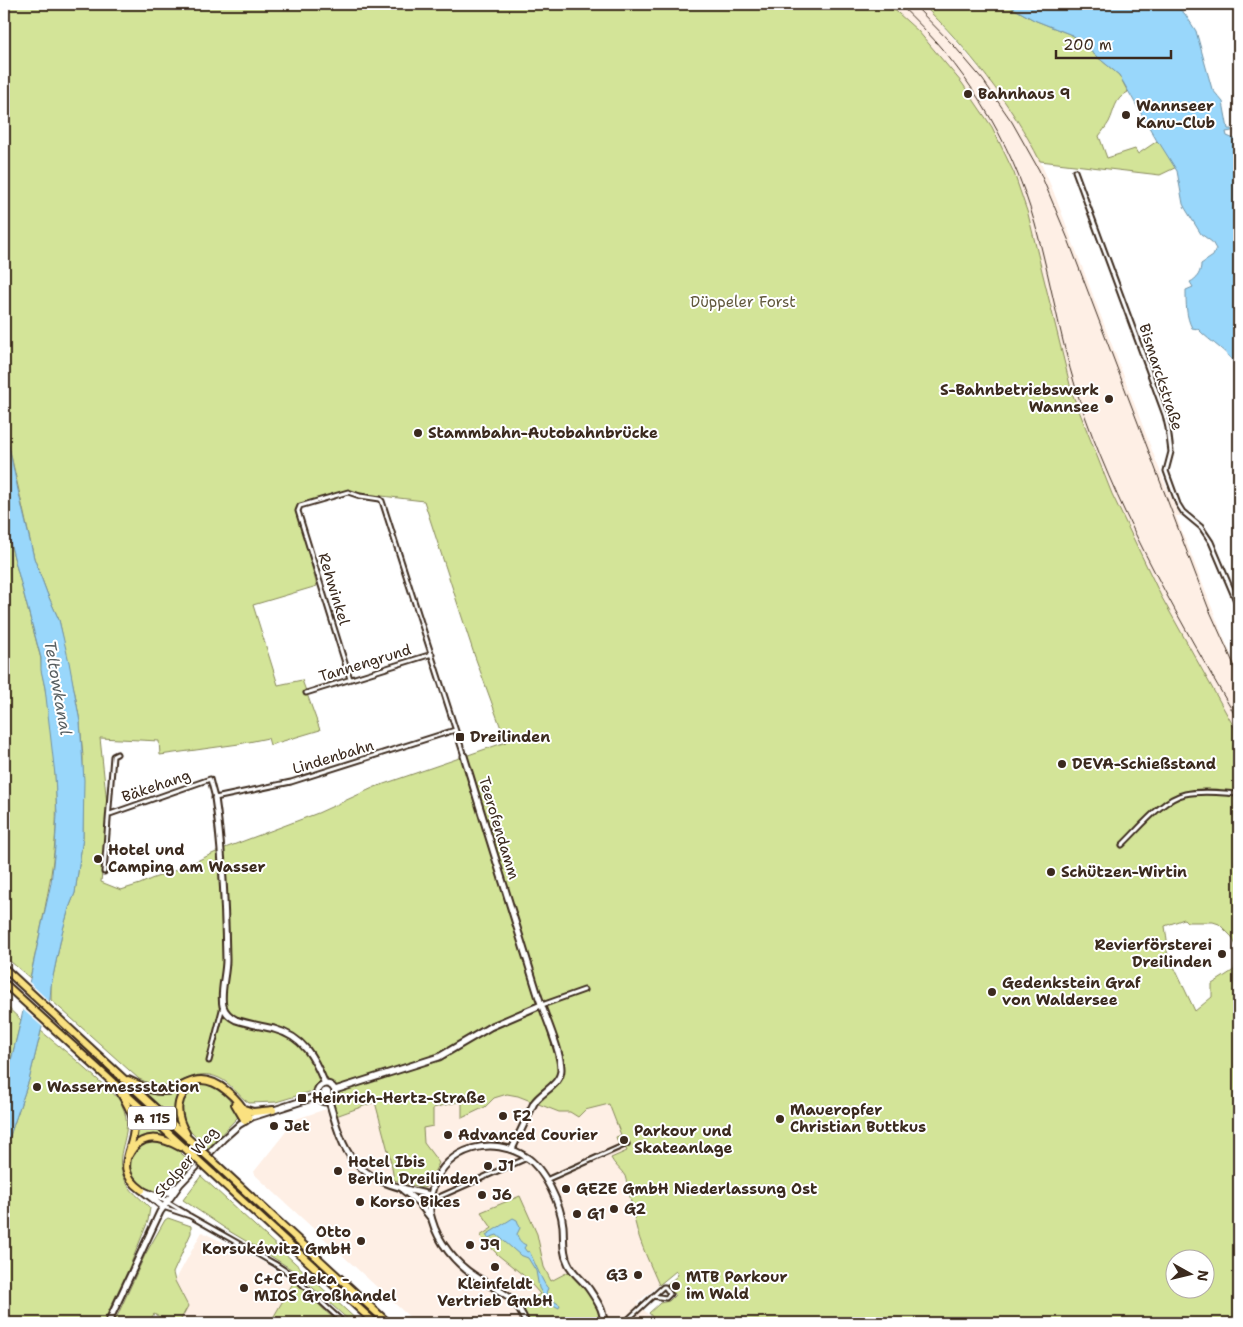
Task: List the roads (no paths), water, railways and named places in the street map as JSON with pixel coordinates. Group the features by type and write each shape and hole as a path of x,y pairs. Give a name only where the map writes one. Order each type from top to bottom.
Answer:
{"highway":[{"name":"A 115","path":"4,968 388,1323"},
{"name":"A 115","path":"6,985 375,1323"},
{"path":"122,1077 143,1087 159,1091 173,1090 195,1081 205,1080 221,1087 244,1109 253,1112 273,1110"},
{"path":"192,1142 179,1120 178,1103 180,1097 190,1087 205,1080"},
{"path":"115,1085 128,1105 134,1126 126,1168 131,1180 142,1190"},
{"path":"229,1094 247,1119"},
{"path":"244,1109 247,1119"},
{"path":"126,1161 131,1151 138,1144 150,1138 166,1139 188,1151"}],"street":[{"name":"Bismarckstraße","path":"1075,171 1165,415 1171,452 1166,471 1178,504 1180,509 1201,527 1211,542 1239,608"},
{"name":"Rehwinkel","path":"350,679 298,511 300,506 348,492 380,499 383,504"},
{"name":"Teerofendamm","path":"383,504 432,654 541,1005 560,1056 561,1071 556,1082 538,1097 534,1103 512,1149"},
{"name":"Tannengrund","path":"306,693 432,654"},
{"name":"Lindenbahn","path":"215,798 291,782 455,730"},
{"name":"Bäkehang","path":"104,872 114,756 117,754"},
{"name":"Bäkehang","path":"110,814 210,779 215,798"},
{"path":"1122,845 1164,804 1176,796 1194,793 1239,794"},
{"path":"209,1061 223,1004 226,961 222,865 215,798"},
{"path":"335,1090 439,1057 490,1027 541,1005 584,990"},
{"path":"223,1004 226,1012 236,1020 282,1031 295,1038 307,1048 325,1084 332,1086 335,1090 334,1098 329,1102 322,1101 318,1096 318,1089 325,1084"},
{"name":"Stolper Weg","path":"108,1323 147,1236 166,1201 180,1184 228,1134 247,1119 318,1096"},
{"path":"329,1102 342,1141 352,1158 367,1174 388,1184 430,1198 528,1158"},
{"path":"546,1180 627,1144"},
{"path":"526,1323 520,1308 510,1296 474,1276 450,1252 438,1237 431,1218 430,1198 441,1170 451,1160 464,1152 488,1145 512,1149 528,1158 546,1180 562,1219 564,1250 568,1263 586,1285 598,1304 605,1323"},
{"path":"153,1195 164,1195 180,1184"},
{"path":"400,1188 418,1202 431,1218"},
{"path":"142,1190 166,1201 292,1275 344,1323"},
{"path":"142,1190 163,1207 190,1216"},
{"path":"624,1323 653,1296 663,1287 670,1294 666,1298 653,1296"}],"water":[{"path":"1006,4 1174,4 1185,14 1196,31 1212,89 1223,102 1228,129 1232,131 1226,132 1227,136 1239,141 1239,370 1226,353 1198,329 1192,328 1190,324 1186,290 1193,287 1190,282 1198,275 1201,264 1213,256 1216,249 1212,242 1201,234 1185,208 1177,171 1157,141 1119,75 1089,50 1085,43 1072,35 1034,20"},
{"name":"Teltowkanal","path":"4,378 8,442 34,558 59,620 69,662 80,722 84,780 83,837 75,893 62,933 50,999 29,1080 4,1153 4,1089 51,883 57,815 55,775 41,658 4,520"},
{"path":"513,1218 517,1220 520,1228 517,1234 518,1238 526,1245 524,1248 527,1252 529,1251 548,1288 546,1293 560,1305 559,1308 543,1295 539,1288 536,1271 528,1258 520,1255 497,1235 488,1238 486,1235"}],"tram line":[{"path":"913,4 955,47 983,80 1012,122 1039,170 1068,239 1208,607 1239,676"}],"railway":[{"path":"899,4 923,27 964,78 999,133 1013,162 1035,224 1077,392 1100,456 1155,572 1239,722"}],"place":[{"name":"Bahnhaus 9","path":"968,94"},
{"name":"Wannseer Kanu-Club","path":"1126,115"},
{"name":"S-Bahnbetriebswerk Wannsee","path":"1109,399"},
{"name":"Stammbahn-Autobahnbrücke","path":"418,433"},
{"name":"Dreilinden","path":"460,737"},
{"name":"DEVA-Schießstand","path":"1062,764"},
{"name":"Hotel und Camping am Wasser","path":"98,859"},
{"name":"Schützen-Wirtin","path":"1051,872"},
{"name":"Revierförsterei Dreilinden","path":"1222,954"},
{"name":"Gedenkstein Graf von Waldersee","path":"992,992"},
{"name":"Wassermessstation","path":"37,1087"},
{"name":"Heinrich-Hertz-Straße","path":"302,1098"},
{"name":"F2","path":"503,1116"},
{"name":"Maueropfer Christian Buttkus","path":"780,1119"},
{"name":"Jet","path":"274,1126"},
{"name":"Advanced Courier","path":"448,1135"},
{"name":"Parkour und Skateanlage","path":"624,1140"},
{"name":"J1","path":"488,1166"},
{"name":"Hotel Ibis Berlin Dreilinden","path":"338,1171"},
{"name":"GEZE GmbH Niederlassung Ost","path":"566,1189"},
{"name":"J6","path":"482,1195"},
{"name":"Korso Bikes","path":"360,1202"},
{"name":"G2","path":"614,1209"},
{"name":"G1","path":"577,1214"},
{"name":"Otto Korsukéwitz GmbH","path":"361,1241"},
{"name":"J9","path":"470,1245"},
{"name":"Kleinfeldt Vertrieb GmbH","path":"495,1267"},
{"name":"G3","path":"638,1275"},
{"name":"MTB Parkour im Wald","path":"676,1286"},
{"name":"C+C Edeka - MIOS Großhandel","path":"244,1288"}],"park label":[{"name":"Düppeler Forst","path":"743,302"}]}
